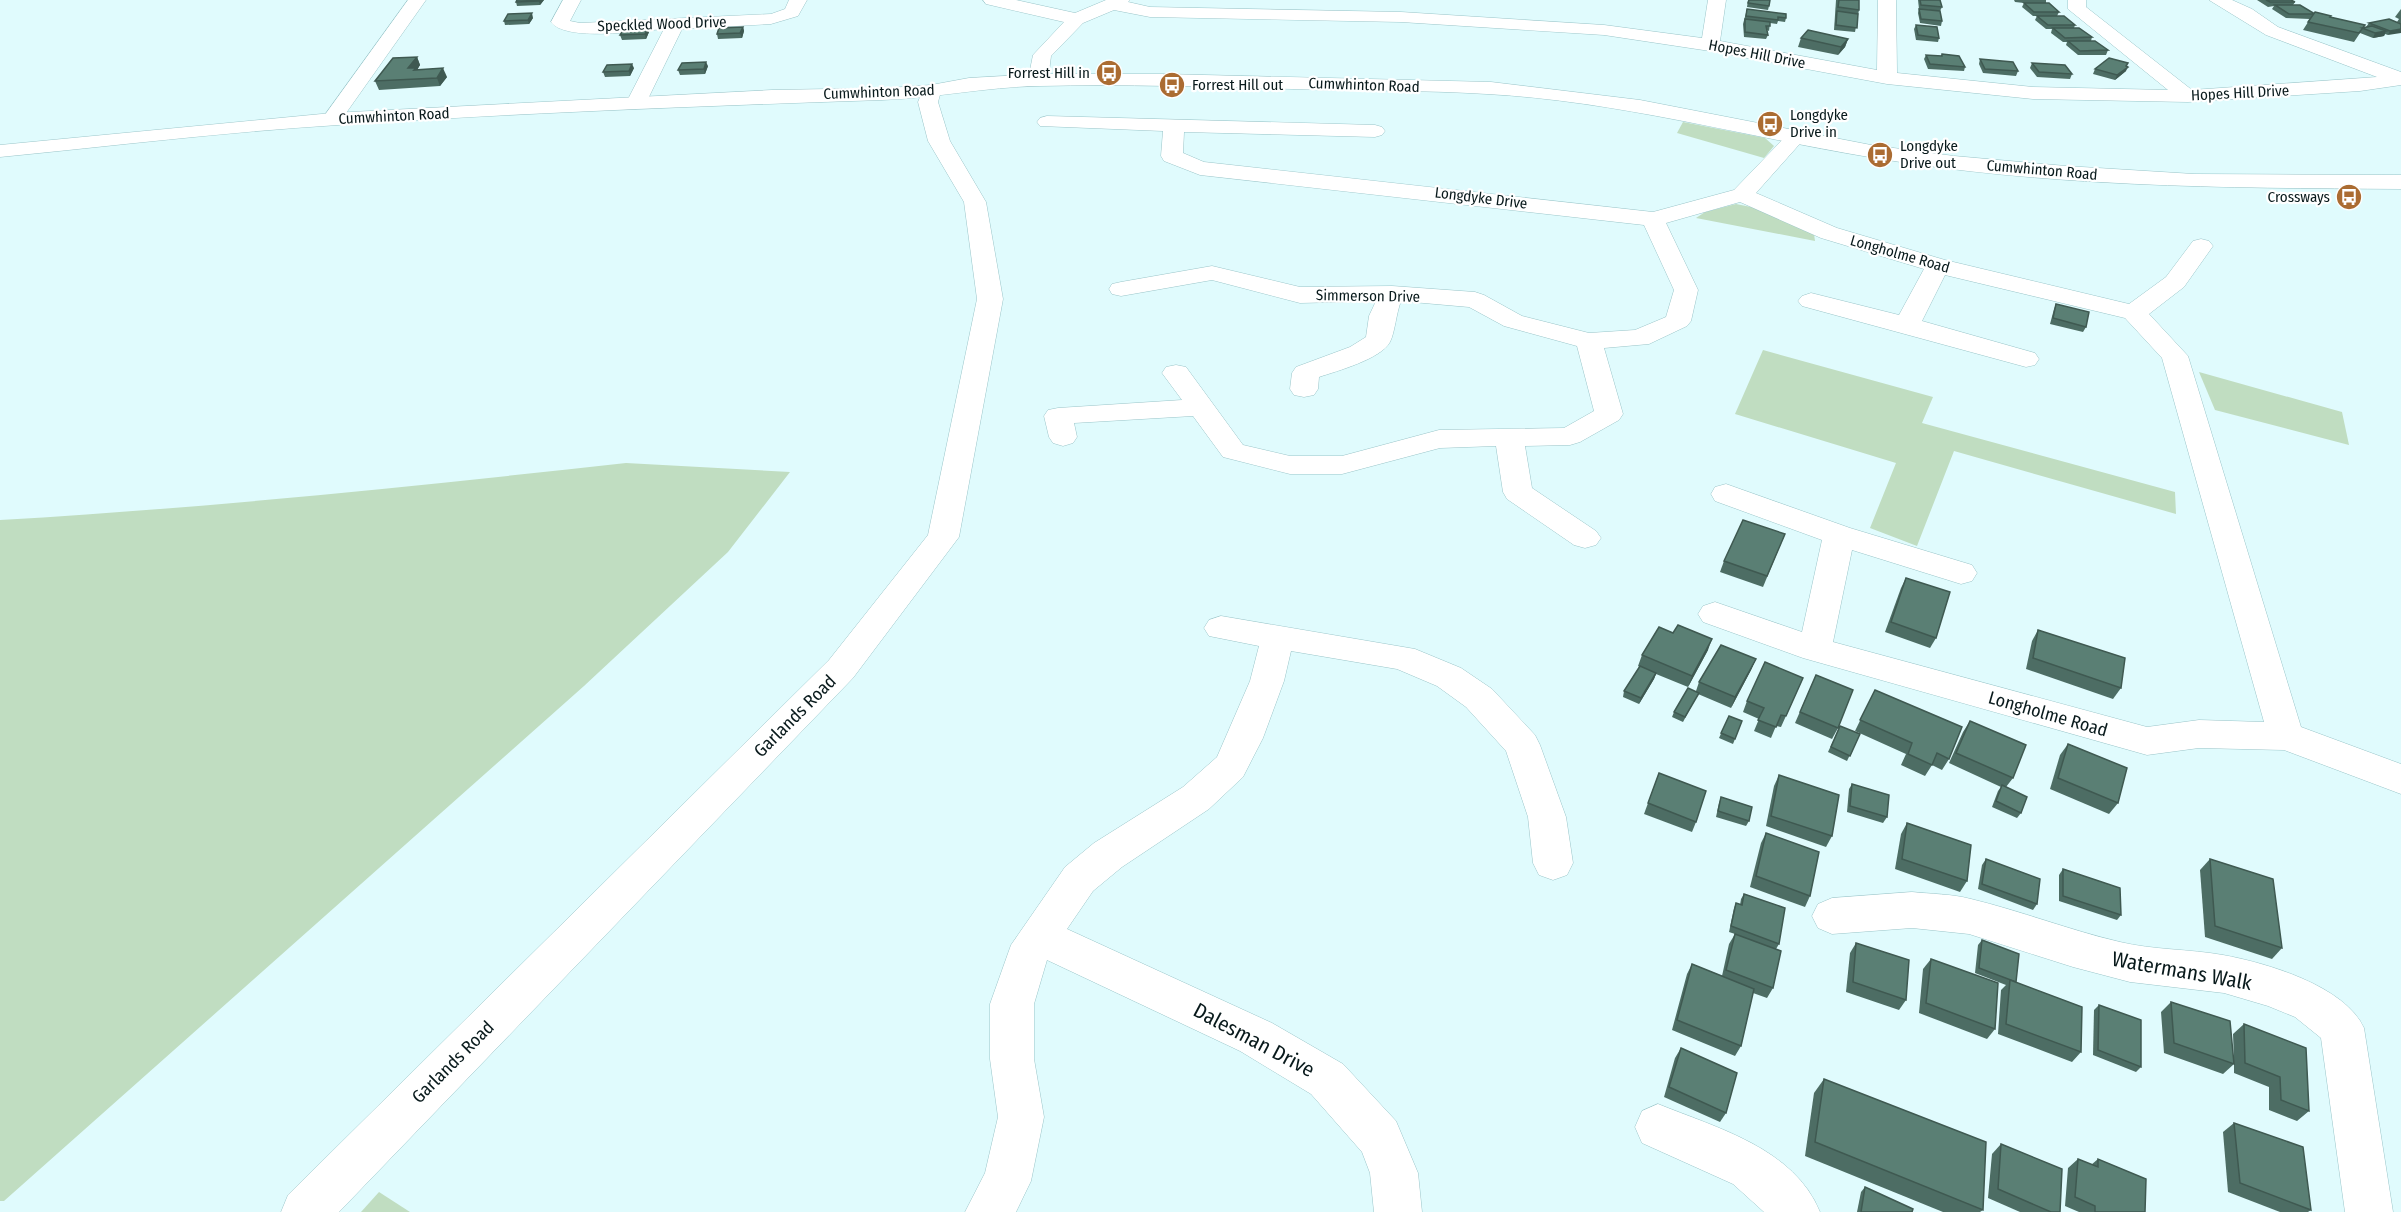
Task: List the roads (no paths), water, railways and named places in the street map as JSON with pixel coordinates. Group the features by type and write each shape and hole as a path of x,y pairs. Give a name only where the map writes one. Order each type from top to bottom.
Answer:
{"street":[{"path":"332,119 417,0"},
{"name":"Speckled Wood Drive","path":"572,0 560,22 565,27 771,20 794,8"},
{"path":"992,0 1077,19"},
{"path":"1710,45 1717,0"},
{"path":"1887,0 1887,78"},
{"path":"2077,0 2077,9 2188,96"},
{"name":"Hopes Hill Drive","path":"2218,0 2246,13 2272,31 2401,79"},
{"path":"1038,80 1042,55 1077,19 1117,2"},
{"name":"Hopes Hill Drive","path":"1117,2 1150,12 1401,17 1604,30 1710,45 1887,78 2033,93 2188,96 2360,85 2401,79"},
{"path":"636,103 675,25"},
{"path":"2352,62 2391,54"},
{"name":"Cumwhinton Road","path":"0,151 332,119 931,91 969,84 1038,80 1164,80 1491,88 1640,106 1795,138 1954,162 2066,173 2194,181 2401,182"},
{"name":"Garlands Road","path":"305,1212 842,669 943,537 990,299 975,202 939,141 928,102 931,91"},
{"path":"1047,122 1375,131"},
{"name":"Longdyke Drive","path":"1174,125 1172,156 1200,168 1653,219 1742,195"},
{"path":"1742,195 1795,138"},
{"name":"Longholme Road","path":"1742,195 1829,233 1938,266 2134,313"},
{"name":"Simmerson Drive","path":"1121,289 1212,273 1300,294 1392,293 1475,300 1513,321 1589,341 1640,338 1678,321 1686,291 1653,219"},
{"path":"2201,246 2175,282 2134,313 2175,356 2286,736"},
{"path":"1907,325 1938,266"},
{"path":"1304,389 1306,373 1359,353 1378,340 1382,316 1392,293"},
{"path":"1811,301 1907,325 2026,359"},
{"path":"1176,373 1233,451 1290,465 1342,465 1440,439 1570,436 1609,414 1589,341"},
{"path":"1063,437 1058,416 1201,407"},
{"path":"1509,439 1518,492 1585,538"},
{"path":"1726,494 1839,535 1961,573"},
{"path":"1815,649 1839,535"},
{"name":"Longholme Road","path":"1715,614 1815,649 2146,741 2199,734 2286,736 2401,779"},
{"path":"1221,628 1402,657 1449,676 1479,698 1522,745 1546,817 1553,863"},
{"path":"989,1212 1007,1181 1021,1117 1012,1059 1012,1004 1026,958 1079,879 1108,855 1196,798 1230,767 1245,738 1267,681 1278,637"},
{"name":"Watermans Walk","path":"1832,916 1912,910 1969,916 2073,950 2130,963 2224,974 2274,988 2310,1003 2342,1028 2369,1212"},
{"name":"Dalesman Drive","path":"1039,936 1256,1037 1327,1079 1380,1137 1394,1173 1398,1212"},
{"path":"1658,1127 1750,1167 1777,1190 1796,1212"}],"place":[{"name":"Forrest Hill in","path":"1109,73"},
{"name":"Forrest Hill out","path":"1172,85"},
{"name":"Longdyke Drive in","path":"1770,124"},
{"name":"Longdyke Drive out","path":"1880,155"},
{"name":"Crossways","path":"2349,197"}]}
